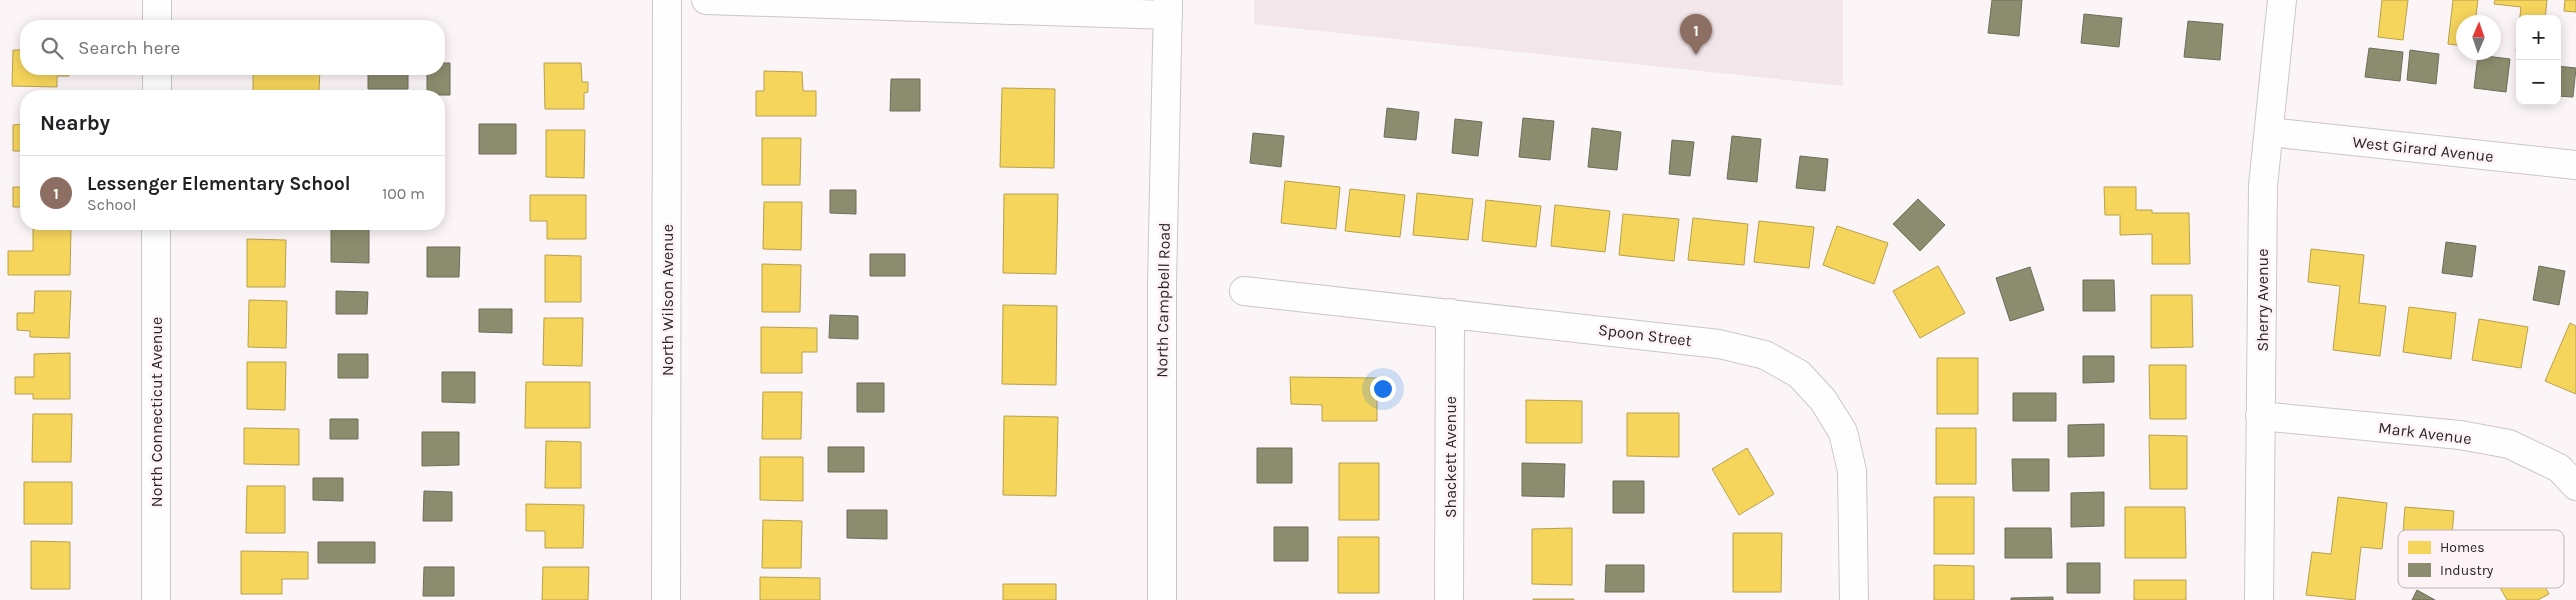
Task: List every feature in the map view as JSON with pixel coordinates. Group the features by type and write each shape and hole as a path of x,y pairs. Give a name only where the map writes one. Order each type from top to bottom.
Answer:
{"street":[{"path":"157,0 157,20"},
{"name":"North Wilson Avenue","path":"666,600 667,0"},
{"path":"706,0 1168,8"},
{"name":"Sherry Avenue","path":"2259,600 2262,219 2282,0"},
{"name":"North Campbell Road","path":"1162,600 1162,294 1168,8"},
{"path":"156,90 157,75"},
{"name":"West Girard Avenue","path":"2269,132 2576,165"},
{"name":"North Connecticut Avenue","path":"156,230 156,600"},
{"name":"Spoon Street","path":"1244,291 1719,344 1765,355 1799,374 1823,400 1843,432 1852,471 1854,600"},
{"name":"Shackett Avenue","path":"1450,313 1450,600"},
{"name":"Mark Avenue","path":"2260,416 2460,435 2509,444 2559,468 2576,486"}],"shaded area":[{"path":"1254,0 1843,0 1843,86 1254,24"}],"building: Homes":[{"path":"2382,0 2408,0 2403,40 2378,37"},
{"path":"2453,0 2478,0 2476,15 2456,15 2456,45 2448,44"},
{"path":"2495,0 2547,0 2545,15 2520,15 2521,7 2494,4"},
{"path":"2565,0 2576,0 2576,12 2564,11"},
{"path":"13,50 20,50 20,75 69,75 57,76 57,87 12,86"},
{"path":"544,63 581,63 582,82 588,82 588,92 584,93 584,109 545,109"},
{"path":"764,71 802,72 803,91 816,91 816,116 756,116 756,91 764,91"},
{"path":"253,75 320,75 319,90 253,90"},
{"path":"1002,88 1055,89 1054,168 1000,167"},
{"path":"20,124 20,151 13,151 13,125"},
{"path":"546,130 585,130 584,178 546,177"},
{"path":"762,138 801,138 800,185 762,185"},
{"path":"1285,181 1340,187 1336,229 1281,223"},
{"path":"13,187 20,187 20,207 13,207"},
{"path":"2104,187 2136,187 2136,210 2152,210 2152,213 2189,213 2190,264 2152,264 2152,234 2120,235 2120,215 2105,215"},
{"path":"1350,189 1405,195 1400,237 1345,231"},
{"path":"1417,193 1473,199 1468,240 1413,235"},
{"path":"1004,194 1058,194 1056,274 1003,273"},
{"path":"530,195 586,195 586,239 547,239 547,221 530,221"},
{"path":"1486,200 1541,206 1536,247 1482,241"},
{"path":"764,202 802,202 801,250 763,249"},
{"path":"1555,205 1610,211 1605,252 1551,246"},
{"path":"1623,214 1679,219 1674,261 1619,255"},
{"path":"1693,218 1748,224 1744,265 1688,260"},
{"path":"1759,221 1814,227 1809,268 1754,262"},
{"path":"1837,226 1888,243 1874,284 1823,265"},
{"path":"33,230 71,230 70,275 8,275 8,251 33,251"},
{"path":"247,239 286,240 285,287 247,287"},
{"path":"2311,249 2364,255 2359,303 2386,306 2380,356 2333,350 2340,286 2308,282"},
{"path":"545,255 581,256 581,302 545,302"},
{"path":"762,264 801,265 800,312 762,312"},
{"path":"1938,266 1965,313 1920,338 1893,291"},
{"path":"35,291 71,291 69,338 30,337 30,331 17,330 17,313 34,313"},
{"path":"2151,295 2192,295 2193,347 2151,348"},
{"path":"249,300 287,301 286,348 248,347"},
{"path":"1003,305 1057,306 1056,385 1002,384"},
{"path":"2409,307 2456,313 2451,359 2403,352"},
{"path":"544,318 583,318 582,366 543,365"},
{"path":"2479,319 2528,327 2521,368 2472,360"},
{"path":"2570,323 2576,326 2576,394 2545,381"},
{"path":"761,327 817,328 817,352 802,352 802,373 761,373"},
{"path":"70,353 70,399 33,399 33,394 15,394 15,377 34,377 34,354"},
{"path":"1937,358 1978,358 1978,414 1937,414"},
{"path":"247,362 286,362 285,410 247,409"},
{"path":"2149,365 2186,365 2186,419 2150,419"},
{"path":"1290,377 1377,378 1377,421 1322,421 1322,405 1291,404"},
{"path":"526,382 590,382 590,428 525,428"},
{"path":"763,392 802,392 801,439 762,439"},
{"path":"1526,400 1582,401 1582,443 1526,443"},
{"path":"1627,413 1679,413 1679,457 1627,456"},
{"path":"33,414 72,414 71,462 32,462"},
{"path":"1004,416 1058,417 1056,496 1003,495"},
{"path":"244,428 299,429 299,465 244,464"},
{"path":"1936,428 1976,428 1976,484 1936,484"},
{"path":"2149,435 2187,436 2187,489 2150,489"},
{"path":"546,441 581,442 581,488 545,488"},
{"path":"1747,448 1774,494 1739,515 1712,469"},
{"path":"760,457 803,457 803,501 760,500"},
{"path":"1339,463 1379,463 1379,520 1339,520"},
{"path":"24,482 72,482 72,524 24,524"},
{"path":"247,486 285,486 285,533 246,533"},
{"path":"1934,497 1974,497 1974,554 1934,554"},
{"path":"2338,497 2387,503 2382,549 2361,547 2355,600 2306,595 2312,552 2331,554"},
{"path":"526,504 584,505 583,548 545,548 545,531 526,531"},
{"path":"2125,507 2185,507 2186,558 2125,558"},
{"path":"2405,507 2454,511 2452,530 2403,530"},
{"path":"763,520 802,521 801,568 762,568"},
{"path":"1572,528 1572,585 1532,584 1532,529"},
{"path":"1733,533 1782,533 1781,592 1733,592"},
{"path":"1338,537 1379,537 1379,593 1338,593"},
{"path":"31,541 70,542 70,589 31,589"},
{"path":"241,551 308,552 308,579 282,579 282,594 241,594"},
{"path":"1934,565 1974,566 1974,600 1934,600"},
{"path":"543,567 589,567 588,600 542,600"},
{"path":"760,577 820,578 820,600 760,600"},
{"path":"2134,580 2186,580 2186,600 2134,600"},
{"path":"1003,584 1056,584 1056,600 1003,600"},
{"path":"2500,588 2546,588 2549,594 2538,600 2507,600"},
{"path":"1574,599 1574,600 1533,600"}],"building: Industry":[{"path":"1992,0 2022,0 2019,36 1988,33"},
{"path":"2084,14 2122,18 2119,47 2081,43"},
{"path":"2188,21 2223,24 2220,60 2184,57"},
{"path":"2369,48 2403,52 2400,81 2365,77"},
{"path":"2410,50 2439,54 2436,84 2407,80"},
{"path":"2510,59 2506,92 2474,88 2477,60"},
{"path":"445,63 450,63 450,95 445,95 445,90 427,90 427,75 445,75"},
{"path":"2561,66 2576,68 2573,97 2561,96"},
{"path":"368,75 408,75 408,89 368,89"},
{"path":"891,79 920,79 920,111 890,111"},
{"path":"1387,108 1419,112 1416,140 1384,137"},
{"path":"1523,118 1554,121 1550,160 1519,157"},
{"path":"1455,119 1482,122 1478,156 1452,153"},
{"path":"479,124 516,124 516,154 479,154"},
{"path":"1592,128 1621,132 1617,170 1588,167"},
{"path":"1253,133 1284,136 1281,167 1250,163"},
{"path":"1732,136 1761,139 1757,182 1727,179"},
{"path":"1672,140 1694,142 1690,176 1669,174"},
{"path":"1800,156 1828,159 1825,191 1796,188"},
{"path":"830,190 856,190 856,214 830,213"},
{"path":"1918,199 1945,225 1920,251 1893,224"},
{"path":"331,230 369,230 369,263 331,262"},
{"path":"2446,242 2476,246 2472,277 2442,273"},
{"path":"427,247 460,247 459,277 427,277"},
{"path":"870,254 905,254 905,276 870,276"},
{"path":"2539,266 2565,271 2559,305 2533,300"},
{"path":"2030,267 2044,310 2010,321 1996,278"},
{"path":"2083,280 2114,280 2115,311 2083,311"},
{"path":"336,291 368,292 367,314 336,314"},
{"path":"479,309 512,309 512,333 479,332"},
{"path":"830,315 858,316 858,339 829,338"},
{"path":"338,354 368,354 368,378 338,378"},
{"path":"2083,356 2114,356 2114,382 2083,383"},
{"path":"442,372 475,372 475,403 442,402"},
{"path":"857,383 884,383 884,412 857,412"},
{"path":"2013,393 2056,393 2056,421 2013,421"},
{"path":"330,419 358,419 358,439 330,439"},
{"path":"2104,424 2104,456 2068,457 2068,425"},
{"path":"422,432 459,432 459,465 422,466"},
{"path":"828,447 864,447 864,472 828,472"},
{"path":"1257,448 1292,448 1292,483 1257,483"},
{"path":"2012,459 2049,459 2049,491 2013,491"},
{"path":"1522,463 1565,464 1564,497 1522,496"},
{"path":"313,478 343,478 343,501 313,500"},
{"path":"1613,481 1644,481 1644,513 1613,513"},
{"path":"424,491 452,492 452,521 423,521"},
{"path":"2104,492 2104,526 2071,527 2071,493"},
{"path":"847,510 887,510 887,539 847,538"},
{"path":"1274,527 1308,527 1308,561 1274,561"},
{"path":"2005,528 2051,528 2052,558 2005,558"},
{"path":"318,542 375,542 375,563 318,563"},
{"path":"2067,563 2100,563 2100,593 2067,593"},
{"path":"1606,565 1644,565 1644,592 1605,592"},
{"path":"424,567 454,567 454,596 423,596"},
{"path":"2417,590 2435,600 2412,600"},
{"path":"2053,597 2053,600 2011,600 2011,598"}],"place":[{"name":"Lessenger Elementary School","path":"1696,55"}]}
